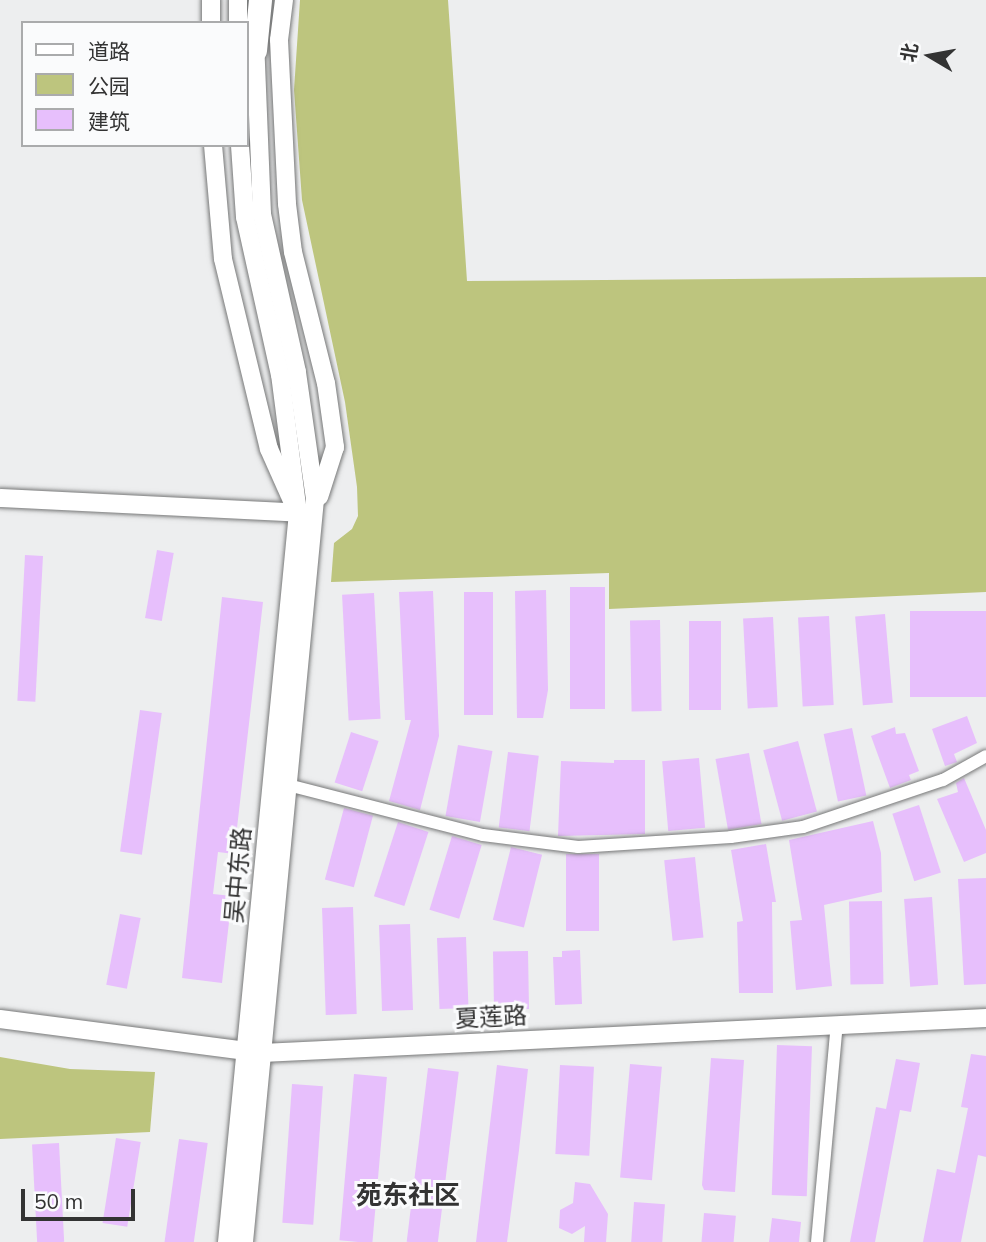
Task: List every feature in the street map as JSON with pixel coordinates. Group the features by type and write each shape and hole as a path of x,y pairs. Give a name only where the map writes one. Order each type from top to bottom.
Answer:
{"highway":[{"path":"255,50 258,0"}],"main road":[{"path":"211,0 211,21"},
{"path":"238,0 238,21"},
{"path":"284,0 280,53 287,204 293,251 326,383 335,447 306,513"},
{"path":"255,50 259,249"},
{"path":"213,147 223,259 270,449 306,513"},
{"path":"240,147 306,513"},
{"path":"0,498 306,513"},
{"name":"吴中东路","path":"227,1242 288,785 306,513"},
{"name":"吴中东路","path":"244,1242 254,1053 306,513"},
{"name":"夏莲路","path":"0,1019 254,1053 986,1018"}],"street":[{"path":"288,785 483,835 578,847 731,837 803,827 943,780 986,756"},
{"path":"817,1242 837,1024"}],"green space":[{"path":"300,0 448,0 467,281 986,277 986,592 609,609 609,573 331,582 334,543 352,529 358,516 357,487 345,402 302,200 294,90"},
{"path":"0,1057 70,1069 155,1072 150,1132 0,1139"}],"building":[{"path":"157,550 174,553 162,621 145,618"},
{"path":"25,555 43,556 35,702 17,701"},
{"path":"570,587 605,587 605,709 570,709"},
{"path":"546,590 548,690 543,718 517,718 515,591"},
{"path":"433,591 439,736 420,810 389,801 411,720 405,720 399,592"},
{"path":"464,592 493,592 493,715 464,715"},
{"path":"374,593 381,719 349,721 342,595"},
{"path":"222,597 263,602 234,854 218,852 213,894 232,896 222,983 182,978"},
{"path":"910,611 986,611 986,697 910,697"},
{"path":"885,614 893,703 863,705 855,617"},
{"path":"829,616 834,705 803,707 798,618"},
{"path":"773,617 778,707 748,708 743,619"},
{"path":"660,620 662,711 632,712 630,621"},
{"path":"689,621 721,621 721,710 689,710"},
{"path":"140,710 162,713 142,855 120,852"},
{"path":"967,716 977,743 954,754 957,762 945,766 932,729"},
{"path":"895,727 896,734 905,733 919,771 909,775 911,780 890,788 871,736"},
{"path":"852,728 866,795 838,802 824,734"},
{"path":"351,732 379,741 362,791 335,782"},
{"path":"798,741 817,812 782,821 763,750"},
{"path":"458,745 492,751 480,822 445,816"},
{"path":"508,752 539,756 530,831 499,827"},
{"path":"749,753 762,824 728,830 716,759"},
{"path":"699,758 705,828 668,831 662,761"},
{"path":"614,760 645,760 645,834 558,836 561,761 614,763"},
{"path":"964,778 986,830 986,853 964,862 937,799 958,792 956,783"},
{"path":"919,805 941,873 914,881 892,814"},
{"path":"344,808 373,816 354,887 325,879"},
{"path":"873,821 881,853 882,892 824,905 832,986 796,990 790,921 802,920 789,840"},
{"path":"398,822 428,832 404,906 374,896"},
{"path":"452,836 482,845 459,919 429,910"},
{"path":"766,844 776,902 772,902 773,993 739,993 737,922 743,921 731,850"},
{"path":"511,847 542,855 524,928 493,920"},
{"path":"566,854 599,854 599,931 566,931"},
{"path":"695,857 703,938 673,941 664,860"},
{"path":"986,878 986,984 964,985 958,879"},
{"path":"932,897 938,985 910,987 904,899"},
{"path":"882,901 883,984 850,985 849,902"},
{"path":"353,907 357,1014 326,1015 322,908"},
{"path":"120,914 141,918 127,989 106,985"},
{"path":"410,924 413,1010 382,1011 379,925"},
{"path":"466,937 468,1008 439,1009 437,938"},
{"path":"580,950 582,1004 555,1005 553,957 562,957 562,951"},
{"path":"528,951 529,1009 494,1010 493,952"},
{"path":"777,1045 812,1046 807,1196 772,1195"},
{"path":"971,1054 986,1056 986,1157 978,1155 961,1242 923,1242 937,1169 955,1173 968,1108 961,1107"},
{"path":"711,1058 744,1060 735,1192 704,1190 702,1185"},
{"path":"896,1059 920,1063 911,1112 900,1110 875,1242 850,1242 876,1107 886,1109"},
{"path":"630,1064 662,1067 652,1180 620,1178"},
{"path":"497,1065 528,1069 519,1150 507,1242 476,1242"},
{"path":"560,1065 594,1067 589,1156 555,1154"},
{"path":"428,1068 459,1072 438,1242 407,1242"},
{"path":"354,1074 387,1077 372,1242 339,1240"},
{"path":"292,1084 323,1086 313,1225 282,1223"},
{"path":"116,1138 141,1142 127,1227 103,1223"},
{"path":"179,1139 208,1143 194,1242 165,1242"},
{"path":"59,1143 64,1242 37,1242 32,1144"},
{"path":"575,1182 590,1184 608,1214 606,1242 584,1242 585,1226 572,1234 559,1228 560,1210 573,1203"},
{"path":"634,1202 665,1204 662,1242 631,1242"},
{"path":"704,1213 736,1216 734,1242 701,1242"},
{"path":"772,1218 801,1222 799,1242 769,1242"}],"district":[{"name":"苑东社区","path":"408,1195"}]}
